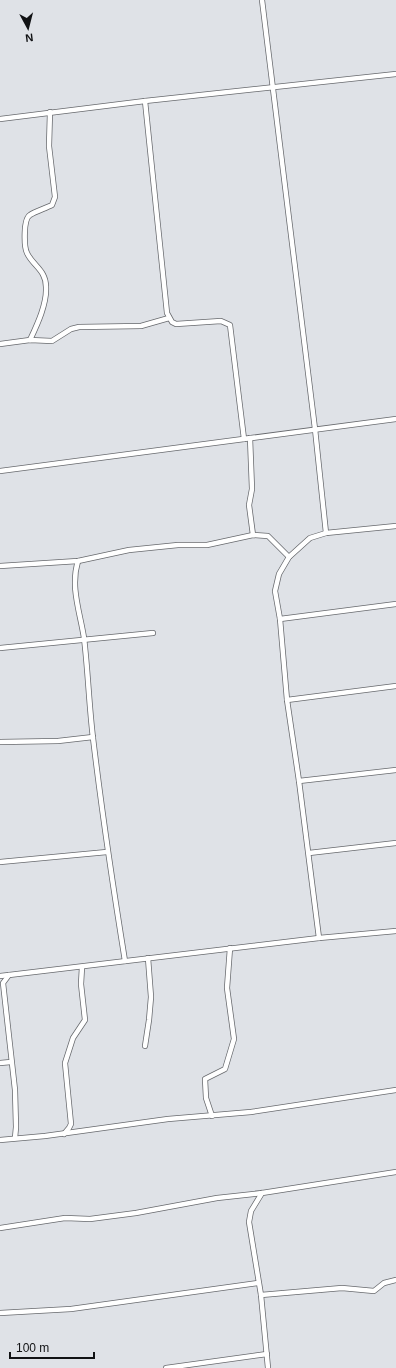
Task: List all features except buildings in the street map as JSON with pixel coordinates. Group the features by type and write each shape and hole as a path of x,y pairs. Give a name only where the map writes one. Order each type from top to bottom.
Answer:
{"street":[{"path":"262,0 315,429 326,533"},
{"path":"0,118 396,74"},
{"path":"145,101 169,318 176,324 221,321 230,325 244,439"},
{"path":"30,340 46,296 46,287 41,270 27,253 25,225 26,219 30,215 52,205 55,197 49,146 50,112"},
{"path":"0,344 30,340 52,341 71,329 79,327 141,326 169,318"},
{"path":"0,471 396,419"},
{"path":"250,438 252,489 249,505 253,536"},
{"path":"319,938 309,854 287,700 280,619 275,591 279,574 289,557 310,538 326,533 396,526"},
{"path":"0,566 16,567 78,561 129,550 178,545 207,545 253,536 268,536 289,557"},
{"path":"78,561 74,582 84,638 93,737 107,852 125,961"},
{"path":"280,619 396,604"},
{"path":"0,648 84,638 122,637 153,633"},
{"path":"287,700 396,686"},
{"path":"0,742 58,741 93,737"},
{"path":"299,782 396,770"},
{"path":"309,854 396,843"},
{"path":"0,862 107,852"},
{"path":"0,976 230,948 396,931"},
{"path":"212,1116 206,1098 205,1079 226,1069 234,1039 227,988 230,948"},
{"path":"145,1046 151,997 148,958"},
{"path":"64,1134 71,1124 65,1063 73,1038 85,1020 81,984 82,967"},
{"path":"9,975 3,983 15,1090 15,1138"},
{"path":"0,1063 11,1062"},
{"path":"0,1140 64,1134 168,1119 212,1116 301,1105 396,1090"},
{"path":"0,1228 66,1218 90,1219 218,1198 262,1193 396,1172"},
{"path":"262,1193 251,1211 249,1222 260,1295 268,1368"},
{"path":"260,1295 342,1288 374,1291 384,1283 396,1280"},
{"path":"0,1313 71,1309 258,1283"},
{"path":"166,1368 267,1354"}]}
